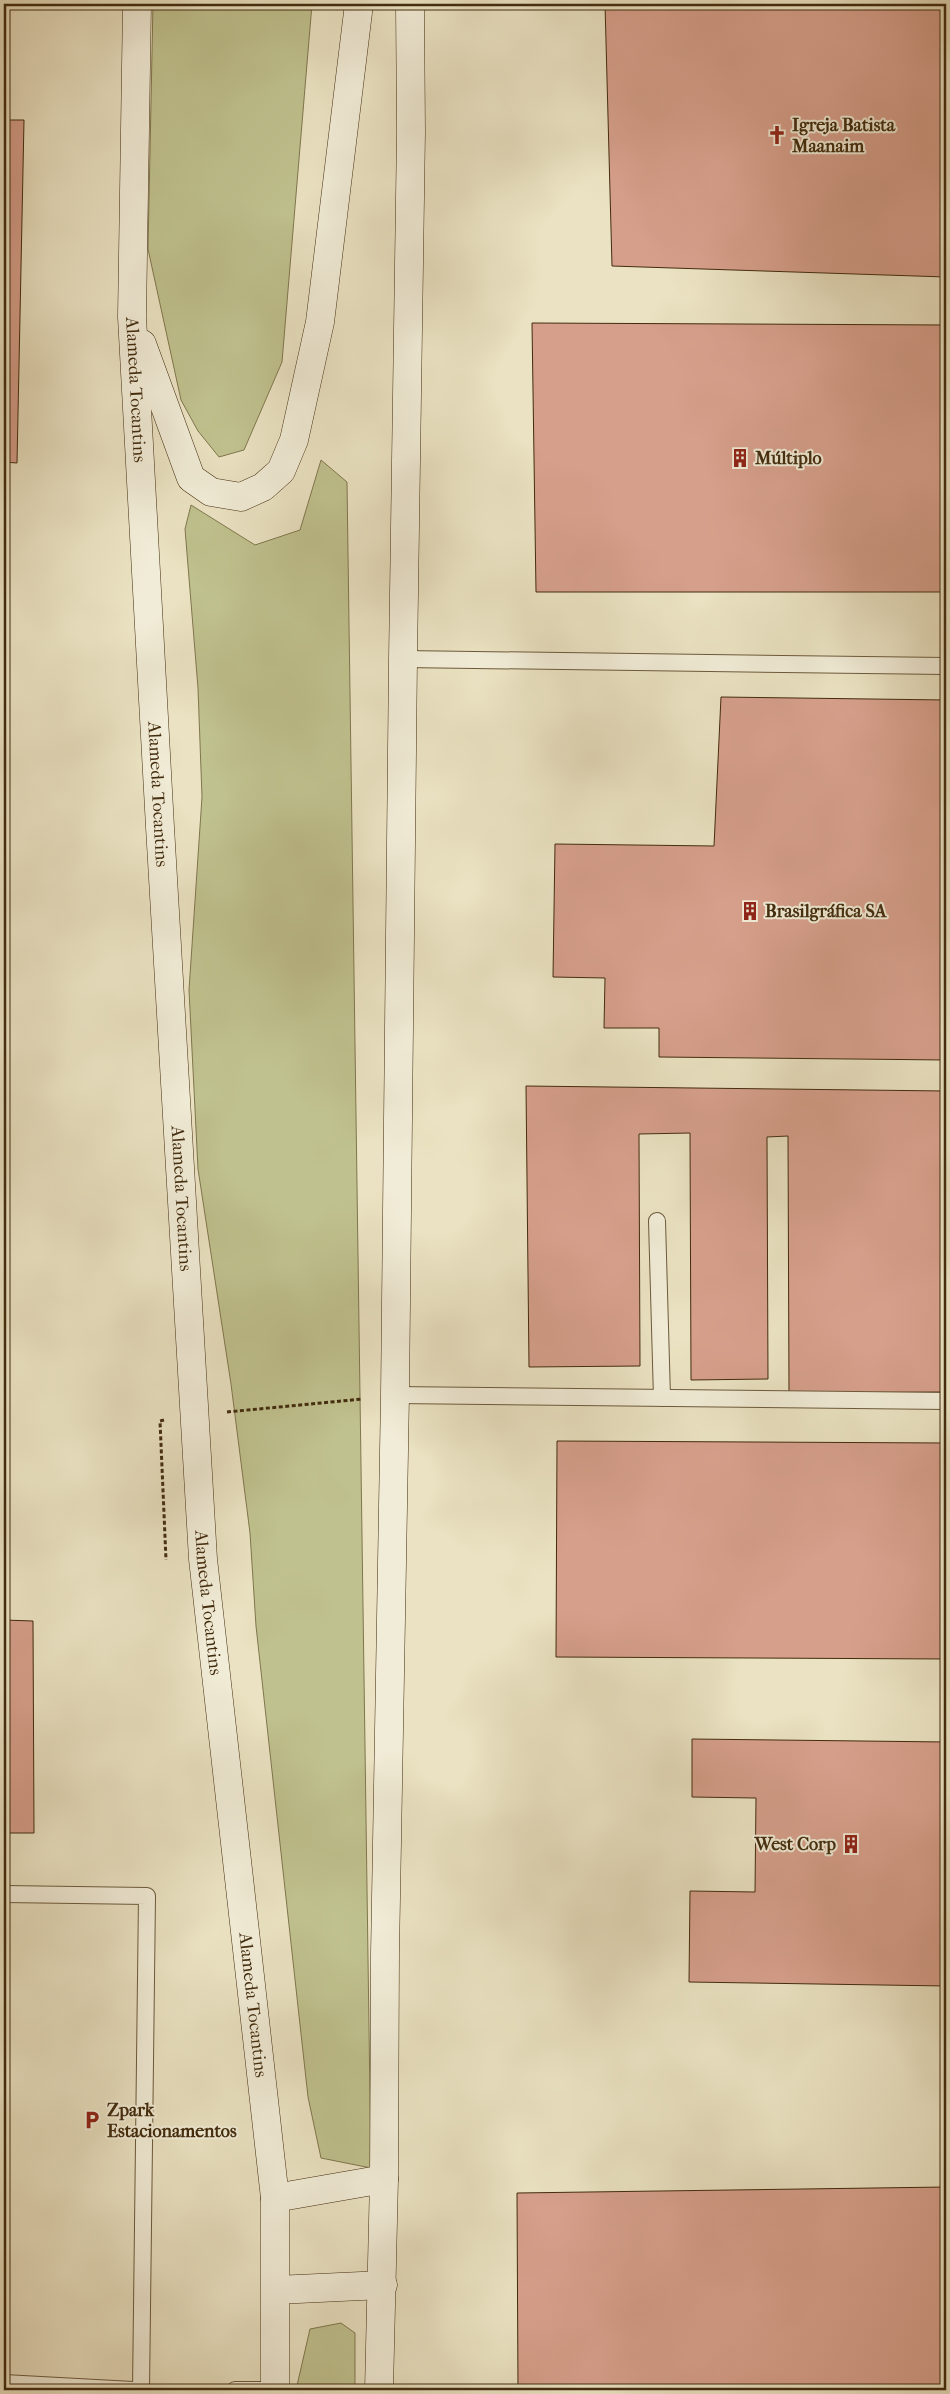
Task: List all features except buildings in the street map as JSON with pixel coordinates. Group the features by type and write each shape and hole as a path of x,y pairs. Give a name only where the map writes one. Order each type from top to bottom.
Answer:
{"main road":[{"name":"Alameda Tocantins","path":"137,4 132,317 203,1559 274,2198 276,2290 275,2390"},
{"path":"132,317 191,478 211,492 242,498 263,487 281,471 294,440 320,322 359,4"},
{"path":"379,2390 383,2285 385,1915 395,1395 411,132 410,4"},
{"path":"274,2198 384,2179"},
{"path":"276,2290 383,2285"}],"lane":[{"path":"403,658 946,666"},
{"path":"656,1220 662,1398"},
{"path":"395,1395 946,1401"},
{"path":"4,1894 147,1896 141,2390"},
{"path":"4,2383 133,2390"},
{"path":"236,2390 275,2390"}],"path":[{"path":"247,1411 395,1395"}],"green space":[{"path":"153,4 312,4 282,362 244,450 219,457 198,431 181,400 148,249"},
{"path":"321,460 347,482 371,2168 321,2158 308,2097 256,1626 250,1533 231,1384 198,1169 189,990 202,797 198,688 185,529 191,505 255,545 300,530"},
{"path":"341,2323 355,2333 355,2390 296,2390 310,2329"}],"place":[{"name":"Igreja Batista Maanaim","path":"777,135"},
{"name":"Múltiplo","path":"740,458"},
{"name":"Brasilgráfica SA","path":"750,911"},
{"name":"West Corp","path":"851,1844"},
{"name":"Zpark Estacionamentos","path":"92,2120"}]}
